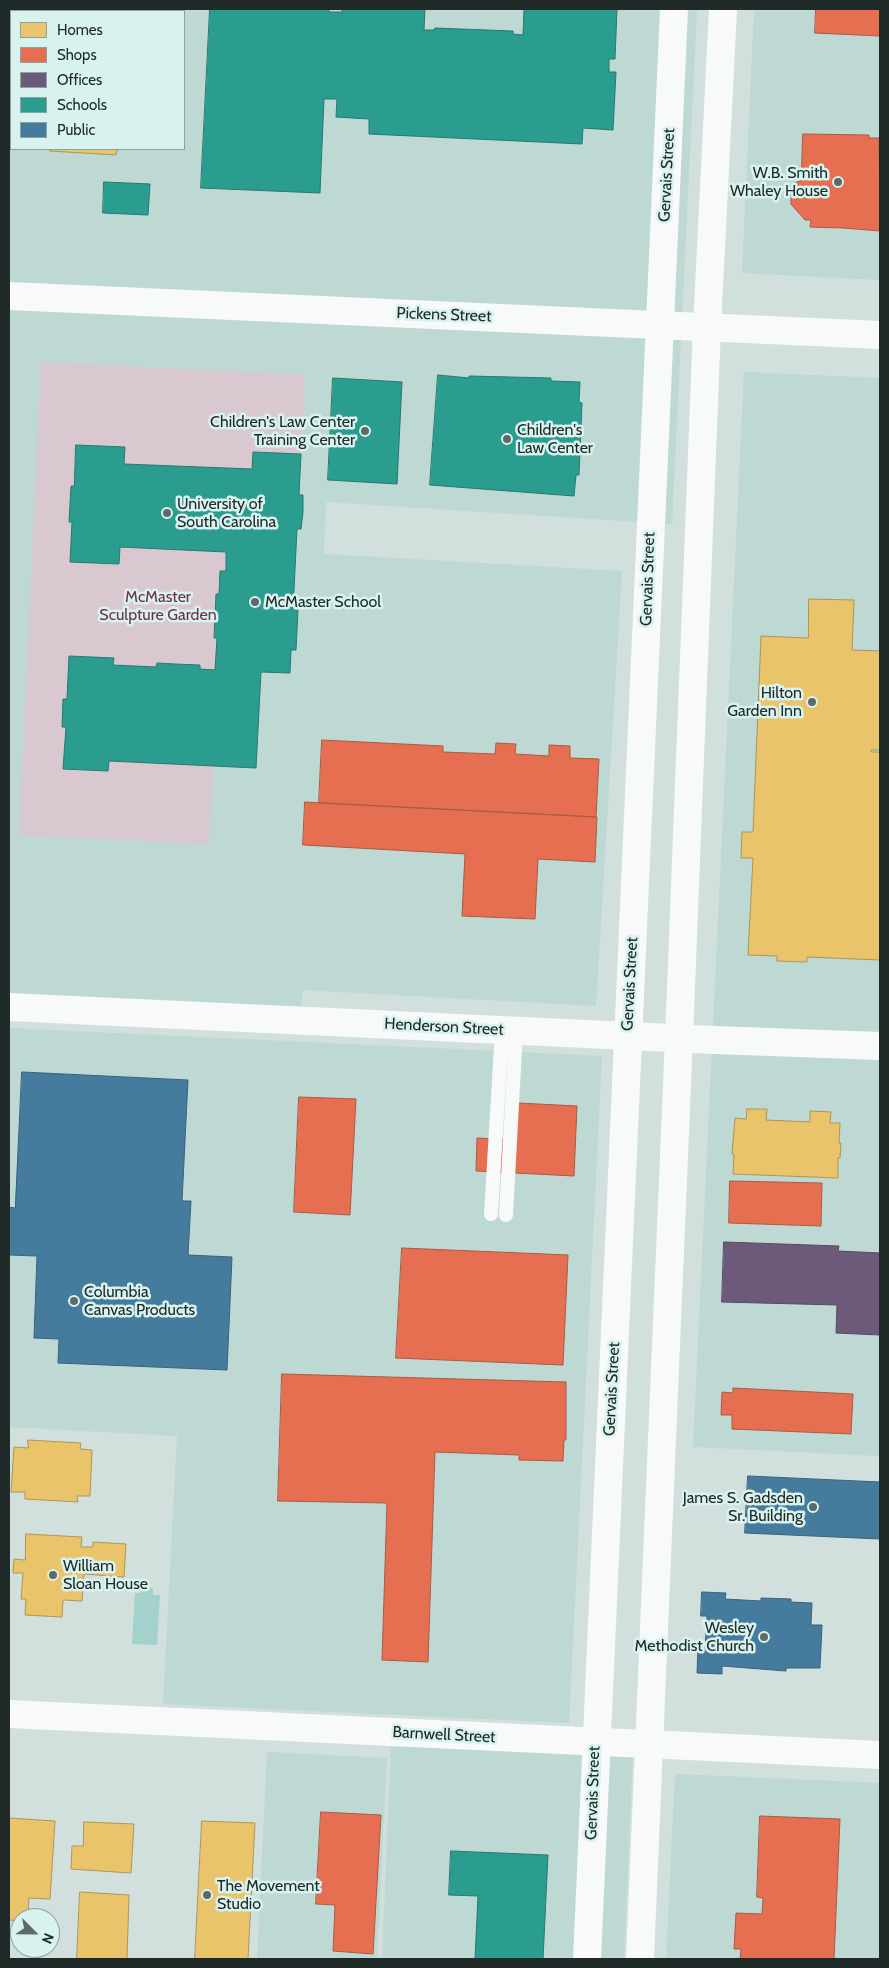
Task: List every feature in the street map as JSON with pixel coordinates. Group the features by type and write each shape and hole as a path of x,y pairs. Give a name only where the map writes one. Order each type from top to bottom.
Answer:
{"main road":[{"name":"Gervais Street","path":"587,1959 674,9"},
{"path":"640,1959 707,327 723,9"},
{"name":"Pickens Street","path":"9,296 880,335"},
{"name":"Henderson Street","path":"9,1007 880,1046"},
{"name":"Barnwell Street","path":"9,1714 880,1755"}],"lane":[{"path":"490,1214 509,1030"},
{"path":"506,1215 509,1030"}],"shaded area":[{"name":"University of South Carolina","path":"9,9 697,9 672,524 326,502 324,554 622,571 596,1006 303,990 301,1013 9,1000"},
{"path":"754,9 880,9 880,280 742,273"},
{"path":"744,372 880,378 880,1456 693,1447"},
{"path":"9,1028 602,1056 569,1723 163,1704 177,1436 9,1427"},
{"path":"391,1742 633,1752 624,1959 382,1959"},
{"path":"267,1752 387,1758 377,1959 257,1959"},
{"path":"675,1774 880,1783 880,1959 666,1959"}],"green space":[{"name":"McMaster Sculpture Garden","path":"41,362 305,375 301,454 253,452 252,469 124,464 124,447 76,445 74,486 71,486 69,522 72,522 71,562 119,564 120,547 226,552 226,571 220,571 219,594 216,594 214,638 217,638 215,670 200,669 200,665 157,663 156,667 113,665 113,658 69,656 67,699 63,699 62,727 66,727 63,769 108,771 109,761 213,766 209,844 19,835"}],"water":[{"path":"141,1588 153,1588 153,1595 160,1595 157,1645 132,1644 135,1593 141,1593"}],"building: Homes":[{"path":"50,150 117,150 116,155"},
{"path":"809,599 854,600 852,650 880,651 880,750 871,750 871,752 880,752 880,960 807,957 807,962 777,961 777,956 748,955 753,858 741,858 742,832 753,832 761,636 808,638"},
{"path":"747,1109 767,1109 766,1120 810,1122 810,1111 831,1112 830,1123 840,1123 839,1143 841,1143 840,1158 838,1158 838,1178 733,1174 734,1154 732,1154 735,1118 746,1119"},
{"path":"28,1440 81,1443 80,1449 92,1450 90,1496 77,1496 78,1502 25,1499 25,1492 11,1492 14,1447 28,1448"},
{"name":"William Sloan House","path":"26,1534 82,1537 81,1547 93,1547 93,1542 126,1544 124,1577 84,1574 82,1601 63,1600 62,1617 25,1615 26,1599 21,1599 23,1573 13,1573 14,1559 25,1560"},
{"path":"9,1818 55,1821 50,1899 29,1898 28,1908 10,1908 9,1920"},
{"path":"202,1821 255,1823 248,1959 195,1959"},
{"path":"84,1822 134,1824 131,1873 71,1869 72,1846 83,1846"},
{"path":"80,1892 129,1895 127,1959 77,1959"}],"building: Shops":[{"path":"816,9 880,9 880,36 815,33"},
{"name":"W.B. Smith Whaley House","path":"803,134 869,135 869,138 879,138 880,231 810,227 811,220 805,220 791,204 791,185 801,180"},
{"path":"322,740 443,746 443,752 495,754 496,743 516,744 515,754 549,756 549,745 570,746 570,758 599,759 596,817 319,803"},
{"path":"305,802 597,817 595,862 538,859 535,919 462,916 465,854 303,845"},
{"path":"299,1097 356,1099 350,1215 294,1212"},
{"path":"518,1103 577,1106 574,1176 476,1171 477,1138 516,1140"},
{"path":"730,1181 822,1183 821,1226 729,1223"},
{"path":"402,1248 568,1255 563,1365 396,1358"},
{"path":"282,1374 566,1382 566,1440 564,1440 563,1461 519,1460 519,1455 435,1452 428,1662 382,1660 387,1503 278,1501"},
{"path":"733,1388 853,1394 851,1434 732,1429 732,1415 721,1415 722,1392 733,1393"},
{"path":"321,1812 381,1815 373,1954 333,1951 335,1905 316,1904"},
{"path":"760,1816 840,1819 834,1959 740,1959 741,1949 734,1949 736,1913 762,1914 763,1898 757,1897"}],"building: Offices":[{"path":"724,1242 839,1246 838,1251 880,1253 880,1335 836,1333 837,1305 722,1302"}],"building: Schools":[{"path":"210,9 329,9 329,12 342,12 342,9 425,9 424,30 434,30 435,28 513,31 513,34 523,35 524,9 617,9 615,59 609,59 609,72 616,72 613,130 583,128 582,144 369,134 369,119 336,117 337,99 324,99 320,193 201,188"},
{"path":"104,182 150,184 148,215 103,213"},
{"name":"Children's Law Center","path":"438,375 469,378 469,376 551,378 551,381 580,382 579,402 582,403 579,475 576,475 574,496 430,485"},
{"name":"Children's Law Center Training Center","path":"333,378 402,382 397,484 328,480"},
{"name":"McMaster School","path":"76,445 125,447 124,464 252,469 253,452 301,454 299,495 303,495 303,512 301,529 297,529 293,610 298,610 296,650 291,650 290,673 261,672 256,768 109,761 108,771 63,769 66,727 62,727 63,699 67,699 69,656 114,658 113,665 156,667 157,663 200,665 200,669 215,670 217,638 214,638 216,594 219,594 220,571 226,571 226,552 120,547 119,564 70,562 72,522 69,522 71,486 74,486"},
{"path":"451,1851 548,1855 543,1959 475,1959 478,1896 449,1895"}],"building: Public":[{"path":"22,1072 188,1080 182,1201 191,1201 188,1255 232,1257 227,1370 58,1363 59,1339 34,1338 37,1256 9,1255 9,1207 15,1208"},
{"name":"James S. Gadsden Sr. Building","path":"748,1476 880,1482 880,1539 745,1533"},
{"name":"Wesley Methodist Church","path":"702,1592 726,1593 725,1599 761,1601 761,1598 791,1599 791,1602 812,1603 811,1625 822,1625 820,1668 786,1668 786,1671 722,1666 722,1674 697,1673 698,1648 705,1649 707,1616 701,1616"}],"place":[{"name":"W.B. Smith Whaley House","path":"838,182"},
{"name":"Children's Law Center Training Center","path":"365,431"},
{"name":"Children's Law Center","path":"507,439"},
{"name":"University of South Carolina","path":"167,513"},
{"name":"McMaster School","path":"255,602"},
{"name":"Hilton Garden Inn","path":"812,702"},
{"name":"Columbia Canvas Products","path":"74,1301"},
{"name":"James S. Gadsden Sr. Building","path":"813,1507"},
{"name":"William Sloan House","path":"53,1575"},
{"name":"Wesley Methodist Church","path":"764,1637"},
{"name":"The Movement Studio","path":"207,1895"}]}
